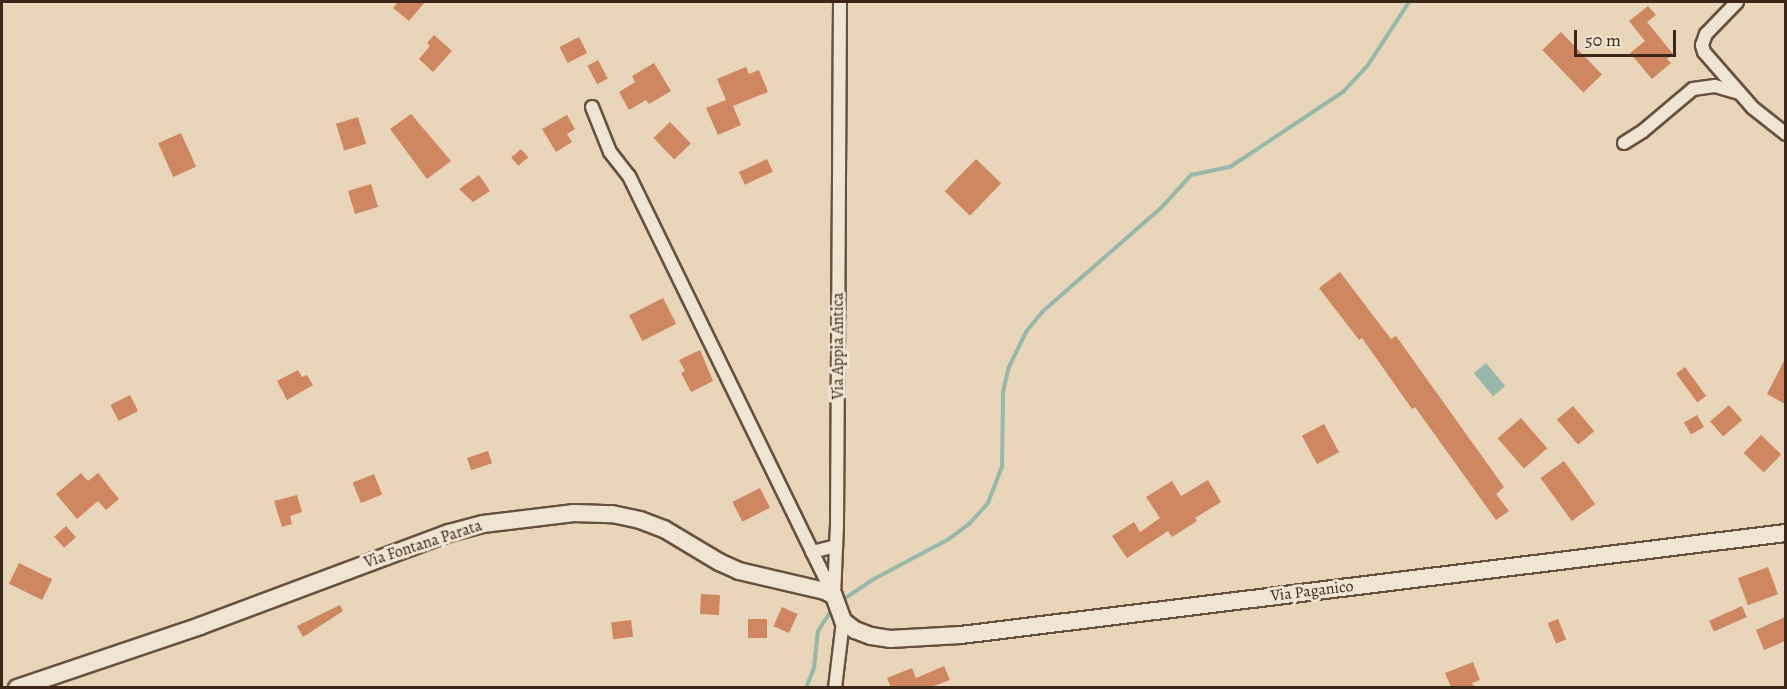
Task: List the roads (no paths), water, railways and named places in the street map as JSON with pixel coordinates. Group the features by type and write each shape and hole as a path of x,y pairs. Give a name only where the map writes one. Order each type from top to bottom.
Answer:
{"street":[{"name":"Via Appia Antica","path":"835,687 843,621 834,596 840,2"},
{"path":"1737,2 1706,34 1702,45 1706,56 1739,93 1785,134"},
{"path":"1624,143 1644,131 1693,89 1715,86 1739,93"},
{"path":"592,107 608,149 629,176 834,596"},
{"name":"Via Fontana Parata","path":"16,687 200,626 439,536 483,524 545,516 592,512 633,518 664,530 739,571 809,586 834,596"},
{"name":"Via Paganico","path":"843,621 859,632 877,638 938,637 1785,532"},
{"path":"812,552 836,546"}],"waterway":[{"path":"841,601 874,579 949,539 970,523 988,503 1002,467 1003,392 1009,367 1026,332 1042,312 1161,208 1191,175 1230,167 1343,92 1368,65 1409,2"},
{"path":"806,688 814,668 818,631 833,608"}]}
